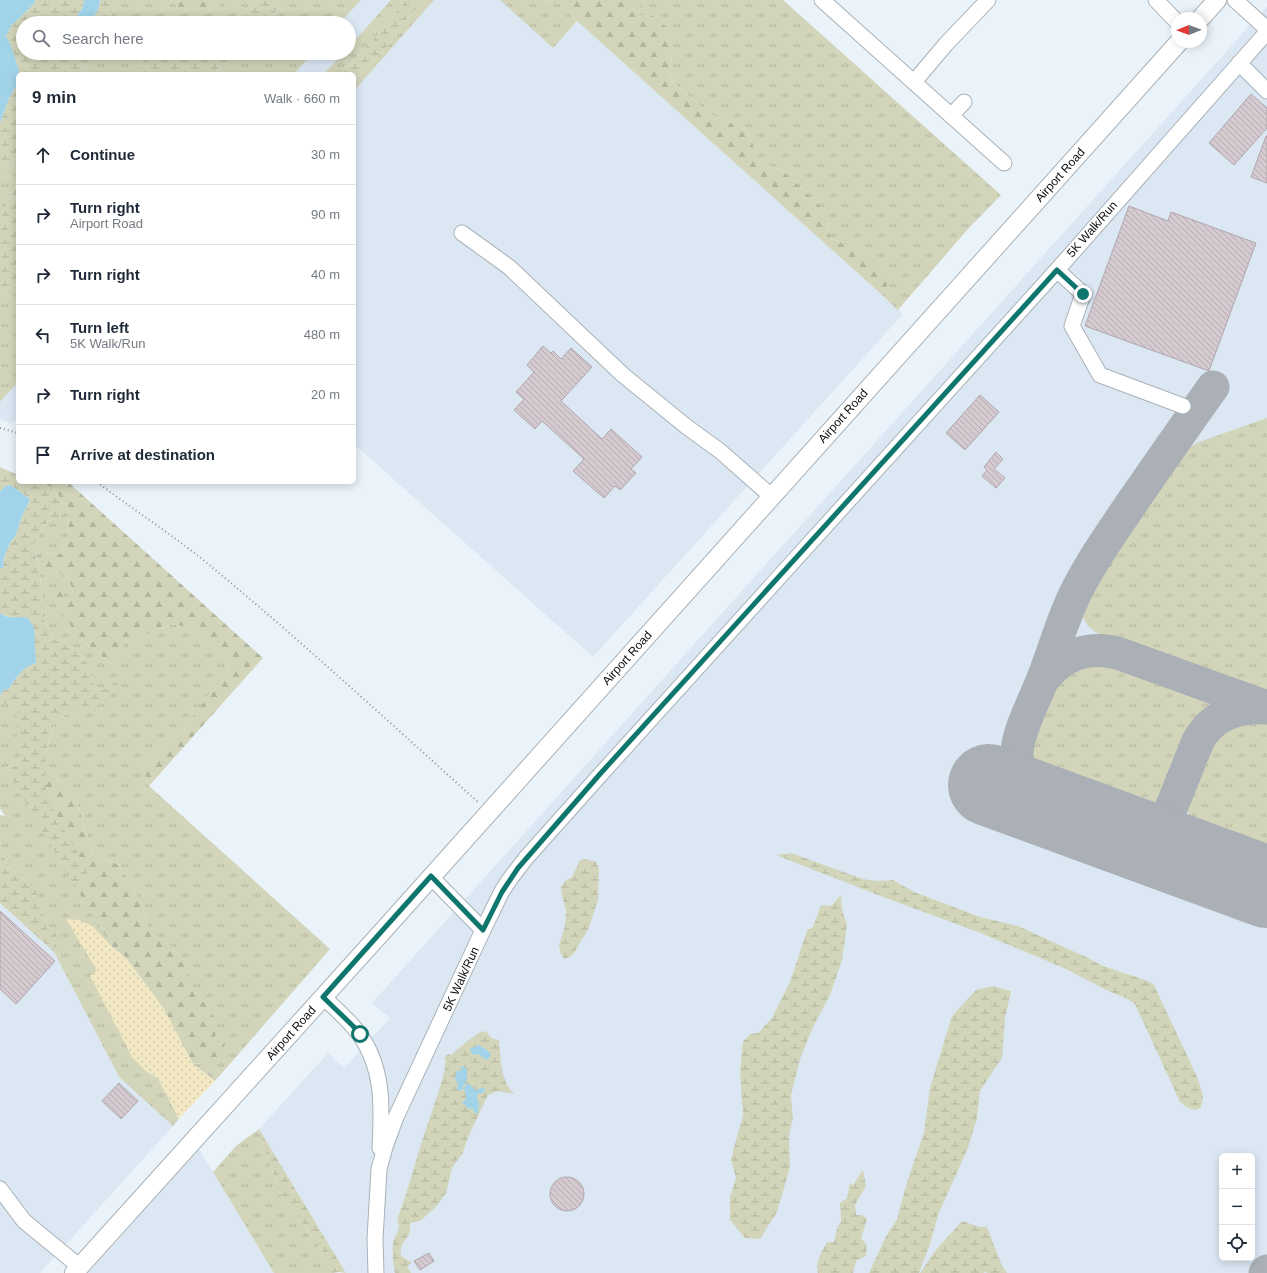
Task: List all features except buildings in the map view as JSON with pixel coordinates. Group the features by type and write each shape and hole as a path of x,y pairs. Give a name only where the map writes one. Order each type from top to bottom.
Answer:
{"main road":[{"path":"1206,12 1217,0"},
{"name":"Airport Road","path":"77,1270 1174,48"}],"lane":[{"path":"822,0 1004,163"},
{"path":"914,82 946,44 988,0"},
{"path":"1156,0 1171,16"},
{"path":"1235,0 1267,30"},
{"name":"5K Walk/Run","path":"376,1273 375,1239 379,1169 385,1147 396,1117 483,930 502,892 514,874 526,858 600,774 1057,270 1267,30"},
{"path":"1239,63 1267,92"},
{"path":"951,116 964,102"},
{"path":"462,233 509,267 623,375 687,427 720,451 771,496"},
{"path":"1057,270 1083,294 1072,326 1100,375 1183,406"},
{"path":"431,876 483,930"},
{"path":"323,997 360,1034 369,1048 376,1066 381,1100 379,1169"},
{"path":"0,1189 24,1221 77,1270"}],"path":[{"path":"0,428 16,432"},
{"path":"99,484 200,558 230,583 488,812"}],"shaded area":[{"path":"361,0 391,0 356,39 356,16 346,16"},
{"path":"434,0 500,0 553,47 577,21 903,314 593,657 356,446 356,89"},
{"path":"1267,6 1267,1273 346,1273 259,1129 328,1053 344,1068 390,1018 372,1003"},
{"path":"307,60 337,60 326,72 296,72"},
{"path":"16,384 16,418 11,424 0,419 0,402"},
{"path":"0,903 54,952 119,1077 173,1126 40,1273 0,1273"},
{"path":"199,1149 274,1273 88,1273"}],"green space":[{"path":"35,0 84,0 83,7 77,16 21,16 34,4"},
{"path":"100,0 117,0 110,16 94,16 99,7"},
{"path":"117,0 170,0 177,6 219,7 219,0 258,0 237,16 110,16"},
{"path":"170,0 219,0 219,7 199,15 177,6"},
{"path":"258,0 287,0 271,16 237,16"},
{"path":"287,0 361,0 346,16 271,16"},
{"path":"391,0 406,0 376,37 356,58 356,39"},
{"path":"406,0 425,0 404,22 383,51 356,79 356,72 343,72 356,60 356,58 376,37"},
{"path":"425,0 434,0 356,89 356,79 383,51 404,22"},
{"path":"500,0 544,0 561,4 577,21 553,48"},
{"path":"544,0 643,0 638,16 650,14 669,29 672,55 669,78 709,114 747,130 761,164 782,170 827,212 830,238 854,248 882,270 888,284 881,294 577,21 561,4"},
{"path":"643,0 783,0 1001,195 967,230 898,310 881,294 888,284 854,248 830,238 827,212 782,170 761,164 747,130 709,114 669,78 672,55 638,16"},
{"path":"16,21 16,60 90,60 86,68 83,72 19,72 6,36 11,26"},
{"path":"90,60 143,60 134,72 83,72"},
{"path":"143,60 228,60 217,72 134,72"},
{"path":"228,60 307,60 296,72 217,72"},
{"path":"337,60 354,60 343,72 326,72"},
{"path":"16,86 16,156 12,166 6,167 0,177 0,123 9,98"},
{"path":"16,156 16,186 0,219 0,177 6,167 12,166"},
{"path":"16,186 16,284 0,292 0,219"},
{"path":"16,284 16,384 0,402 0,292"},
{"path":"1267,418 1267,696 1097,633 1086,623 1082,609 1088,593 1105,563 1171,464 1173,464 1187,448 1199,442"},
{"path":"0,467 16,474 16,484 43,484 51,487 63,501 59,518 48,521 33,545 40,573 43,617 52,638 76,650 87,663 96,689 103,690 118,681 114,692 91,711 80,706 55,722 45,754 46,793 61,824 86,868 88,880 78,891 5,768 18,765 21,755 17,732 16,709 8,702 0,703 0,696 3,690 9,689 17,676 23,670 36,663 35,647 11,617 0,613 0,568 3,567 4,557 10,543 16,535 22,516 30,499 12,486 4,487 0,492"},
{"path":"43,484 70,484 263,658 149,786 142,766 156,750 181,735 206,698 228,675 229,665 193,628 171,624 125,643 111,664 82,640 56,605 55,593 60,589 67,601 73,591 68,578 56,571 47,574 40,573 36,556 49,553 60,554 68,540 69,512 63,501 51,487"},
{"path":"63,501 69,512 68,540 60,554 49,553 36,556 33,545 48,521 59,518"},
{"path":"56,571 68,578 73,591 67,601 56,605 82,640 111,664 125,643 171,624 193,628 229,665 228,675 206,698 181,735 156,750 142,766 149,786 330,949 215,1081 193,1064 204,1063 215,1037 205,1003 187,984 187,963 173,948 148,930 142,904 119,865 93,854 78,806 61,781 45,769 45,754 55,722 117,682 103,690 96,689 87,663 76,650 52,638 43,617 40,573 47,574"},
{"path":"1094,661 1108,661 1115,663 1223,703 1203,715 1192,727 1162,800 1148,808 1137,809 1041,774 1033,768 1030,763 1028,754 1031,738 1044,703 1054,683 1062,674 1070,669"},
{"path":"8,702 16,709 17,732 21,755 18,765 5,768 113,948 92,926 97,971 91,976 132,1056 147,1072 158,1078 179,1119 173,1126 119,1077 54,952 56,935 48,931 36,890 7,865 0,842 0,815 5,816 0,808 0,703"},
{"path":"1244,720 1267,721 1267,856 1202,833 1190,822 1187,806 1209,747 1218,733"},
{"path":"45,769 61,781 78,806 93,854 119,865 142,904 148,930 173,948 187,963 187,984 205,1003 218,1022 215,1037 225,1039 222,1051 215,1058 205,1062 193,1064 162,1006 126,958 113,948 78,891 88,880 45,793"},
{"path":"0,842 7,865 36,890 48,930 57,934 54,952 0,903"},
{"path":"791,853 863,879 876,881 893,880 914,892 980,917 1018,926 1103,966 1148,981 1154,985 1198,1079 1203,1096 1201,1107 1196,1110 1188,1108 1180,1102 1135,1004 1128,999 1106,990 1064,968 978,932 776,855"},
{"path":"586,859 596,862 599,868 598,900 588,930 572,956 564,959 560,952 559,945 565,926 566,910 561,887 565,881 572,877 580,860"},
{"path":"841,895 842,909 847,925 842,960 830,995 813,1027 800,1059 791,1095 793,1118 789,1136 790,1167 777,1212 760,1239 745,1238 730,1220 730,1197 736,1178 731,1159 743,1115 740,1072 743,1042 750,1034 758,1033 772,1018 790,982 807,930 813,927 821,905 831,906"},
{"path":"993,986 1011,991 1005,1018 1002,1058 980,1091 977,1118 968,1148 938,1215 931,1241 919,1273 869,1273 885,1238 897,1219 908,1179 924,1133 930,1088 952,1016 976,990"},
{"path":"482,1031 488,1033 495,1040 499,1040 504,1077 506,1083 515,1094 497,1091 488,1095 462,1154 452,1168 446,1193 435,1208 420,1221 410,1223 409,1234 402,1246 401,1256 412,1263 407,1266 411,1273 395,1273 393,1248 394,1240 399,1230 397,1220 441,1085 446,1061 444,1058 448,1054 451,1055"},
{"path":"259,1129 263,1145 278,1186 278,1192 291,1207 321,1250 332,1273 274,1273 213,1172 236,1146"},
{"path":"259,1129 346,1273 332,1273 321,1250 291,1207 278,1192 278,1186 263,1145"},
{"path":"863,1170 866,1186 855,1205 856,1215 862,1215 867,1219 861,1238 867,1245 866,1256 856,1261 853,1273 818,1273 817,1265 820,1255 827,1242 834,1242 837,1228 841,1221 840,1203 847,1198 850,1183 853,1185"},
{"path":"962,1221 979,1227 987,1227 1002,1266 1007,1273 987,1273 985,1271 984,1273 920,1273 935,1251"}],"sand":[{"path":"66,919 79,920 92,926 113,948 126,958 162,1006 193,1064 215,1081 179,1119 158,1078 147,1072 132,1057 90,976 97,971"}],"water":[{"path":"0,0 35,0 34,4 21,16 16,16 16,21 11,26 6,36 10,43 19,72 16,72 16,86 9,98 0,123"},
{"path":"84,0 100,0 99,7 94,16 77,16 83,7"},
{"path":"9,485 30,499 22,516 16,535 10,543 4,557 3,568 0,568 0,492 4,487"},
{"path":"0,613 9,617 27,617 34,627 36,663 23,670 9,689 3,690 0,696"},
{"path":"479,1045 487,1050 491,1055 487,1060 478,1053 476,1055 472,1054 470,1049"},
{"path":"463,1066 467,1069 467,1080 463,1086 464,1088 467,1083 473,1087 475,1091 484,1087 485,1091 478,1093 477,1097 479,1105 478,1114 474,1112 473,1109 467,1108 466,1105 462,1104 466,1098 465,1090 457,1090 458,1084 455,1079 457,1071 463,1070 460,1067"}],"taxiway":[{"path":"1028,799 1017,758 1020,735 1074,596 1108,538 1213,387"},
{"path":"1042,681 1059,664 1068,658 1089,651 1111,652 1267,707"},
{"path":"1156,846 1198,741 1204,732 1227,714 1246,709 1267,708"}],"runway":[{"path":"989,785 1267,887"}],"route":[{"path":"360,1034 323,997 381,934 431,876 483,930 502,892 526,858 600,774 1057,270 1083,294"}]}
